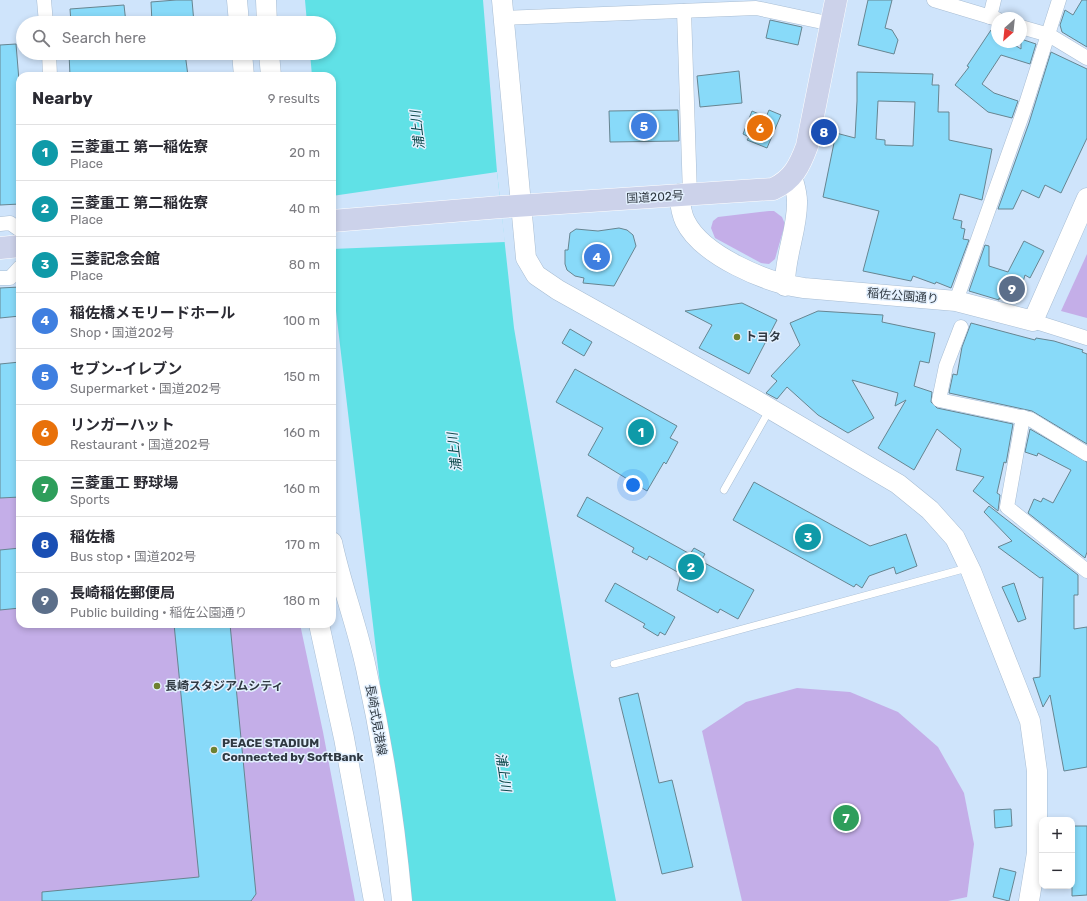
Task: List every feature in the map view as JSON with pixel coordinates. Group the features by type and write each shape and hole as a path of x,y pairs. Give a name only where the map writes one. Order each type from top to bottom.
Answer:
{"highway":[{"name":"国道202号","path":"336,221 684,194 768,190 780,186 792,176 802,160 808,146 836,0"},
{"path":"0,248 16,246"}],"street":[{"path":"44,0 45,16"},
{"path":"237,0 238,16"},
{"path":"266,0 267,16"},
{"path":"934,0 991,17"},
{"path":"993,12 994,0"},
{"path":"956,301 1049,35 1059,0"},
{"path":"832,24 757,4 684,11 503,9 511,207 526,258 536,276 558,290 770,409 898,484 930,510 955,538 970,567 1030,721 1037,771 1037,853 1029,901"},
{"path":"684,11 684,194"},
{"path":"1027,29 1049,35 1087,58"},
{"path":"49,60 50,72"},
{"path":"243,60 244,72"},
{"path":"270,60 271,72"},
{"path":"785,286 785,271 797,209 797,194 792,176"},
{"name":"稲佐公園通り","path":"684,194 685,221 703,244 744,269 785,286 956,301 1033,321"},
{"path":"1087,198 1033,321 1087,338"},
{"path":"0,224 10,223 16,227"},
{"path":"0,278 10,278 16,271"},
{"path":"961,327 946,366 939,400 1030,419 1087,454"},
{"path":"1023,417 1006,507 1087,571"},
{"name":"長崎式見港線","path":"336,561 366,666 396,836 402,901"},
{"path":"320,628 344,738 374,901"}],"lane":[{"path":"724,490 770,409"},
{"path":"614,664 970,567"}],"shaded area":[{"path":"774,211 782,217 785,224 775,259 769,264 761,263 715,238 711,228 713,221 718,217"},
{"path":"1087,254 1087,318 1061,311"},
{"name":"長崎スタジアムシティ","path":"16,402 16,628 301,628 323,732 355,901 0,901 0,404"},
{"path":"797,688 850,692 898,712 938,747 964,793 974,844 967,897 948,901 742,901 702,731 746,702"}],"water":[{"name":"浦上川","path":"305,0 483,0 497,172 514,328 573,672 616,901 412,901 382,701 336,311 336,72 312,72 311,60 336,60 336,16 306,16"}],"pier":[{"path":"497,172 505,242 336,249 336,195"}],"building":[{"path":"192,0 193,16 152,16 151,2"},
{"path":"868,0 892,0 885,28 892,30 898,40 894,54 858,45"},
{"path":"1082,0 1087,0 1087,47 1062,32 1060,25 1065,10 1073,15"},
{"path":"124,5 125,16 70,16 70,9"},
{"path":"770,20 802,27 798,45 766,38"},
{"path":"991,30 991,48 1027,48 1027,41 1036,44 1030,64 1001,55 982,84 994,93 1018,101 1012,118 988,112 955,85 969,67 967,66"},
{"path":"16,44 16,60 17,60 18,72 16,72 16,204 0,205 0,45"},
{"path":"1051,52 1087,69 1087,138 1061,193 1045,185 1039,198 1022,190 1013,209 998,209 1029,123"},
{"path":"69,60 186,60 187,72 70,72"},
{"path":"739,71 742,103 700,107 697,76"},
{"path":"857,72 933,74 932,85 939,85 938,112 949,112 949,140 992,149 982,200 960,194 953,219 962,221 961,228 965,229 963,239 969,240 951,288 936,282 935,284 913,276 911,281 863,271 879,211 823,197 836,133 855,138","holes":["878,101 915,102 913,146 885,145 885,140 876,139"]},
{"path":"678,110 679,141 610,142 609,111"},
{"path":"769,110 781,115 767,148 747,140 749,137 743,134 752,111 766,117"},
{"path":"619,228 627,230 633,235 636,246 614,286 583,283 584,278 575,276 567,270 565,264 565,250 568,250 570,233 576,229 598,231"},
{"path":"1024,241 1044,251 1030,278 1025,275 1017,303 999,298 999,300 969,291 985,245 989,246 989,266 1008,272"},
{"path":"16,287 16,316 0,318 0,288"},
{"name":"トヨタ","path":"742,303 777,320 749,374 699,348 712,325 685,311"},
{"path":"818,311 883,315 882,322 935,333 929,363 920,361 914,386 932,392 931,402 937,408 1013,424 1006,463 1004,462 997,493 1000,495 998,511 973,491 984,477 956,470 961,449 937,429 914,470 878,448 906,400 895,406 898,393 852,380 874,418 848,433 818,415 787,387 777,399 766,393 777,381 771,376 800,345 790,323"},
{"path":"971,323 1035,340 1036,338 1054,341 1083,350 1082,352 1087,354 1087,444 1032,411 949,393 953,374 957,375 962,347"},
{"path":"570,329 592,342 584,356 562,343"},
{"path":"16,362 16,497 0,498 0,364"},
{"path":"575,369 677,426 670,438 678,442 666,464 664,462 647,491 588,455 603,428 556,402"},
{"path":"1030,429 1087,462 1087,552 1085,558 1028,513 1034,499 1041,502 1043,498 1053,503 1071,470 1038,453 1037,456 1025,452"},
{"path":"754,482 870,546 906,534 917,566 896,574 894,567 869,576 862,588 856,584 854,587 733,520"},
{"path":"587,497 690,554 694,548 705,554 701,561 754,590 738,619 720,609 718,613 677,590 681,574 649,556 647,560 632,552 634,548 577,516"},
{"path":"989,506 1078,575 1078,595 1074,595 1074,629 1087,627 1087,767 1064,771 1050,695 1043,707 1033,678 1040,677 1043,577 1040,578 998,547 1012,541 984,512"},
{"path":"16,548 16,608 0,610 0,550"},
{"path":"615,583 675,617 665,635 660,632 658,636 643,627 645,624 605,601"},
{"path":"1014,583 1026,619 1018,622 1002,587"},
{"name":"PEACE STADIUM Connected by SoftBank","path":"174,628 230,628 256,894 251,901 42,901 42,892 199,877"},
{"path":"638,693 659,783 672,780 693,867 662,874 619,698"},
{"path":"1011,809 1012,826 995,828 994,810"},
{"path":"1075,826 1087,826 1087,895 1072,896 1072,889 1075,889"},
{"path":"1000,868 1016,872 1009,901 993,897"}],"waterway":[{"path":"1075,872 1087,869"}],"place":[{"name":"セブン-イレブン","path":"644,126"},
{"name":"リンガーハット","path":"760,128"},
{"name":"稲佐橋","path":"824,132"},
{"name":"稲佐橋メモリードホール","path":"597,257"},
{"name":"長崎稲佐郵便局","path":"1012,289"},
{"name":"トヨタ","path":"737,337"},
{"name":"三菱重工 第一稲佐寮","path":"641,432"},
{"name":"三菱記念会館","path":"808,537"},
{"name":"三菱重工 第二稲佐寮","path":"691,567"},
{"name":"長崎スタジアムシティ","path":"157,686"},
{"name":"PEACE STADIUM Connected by SoftBank","path":"214,750"},
{"name":"三菱重工 野球場","path":"846,818"}]}
